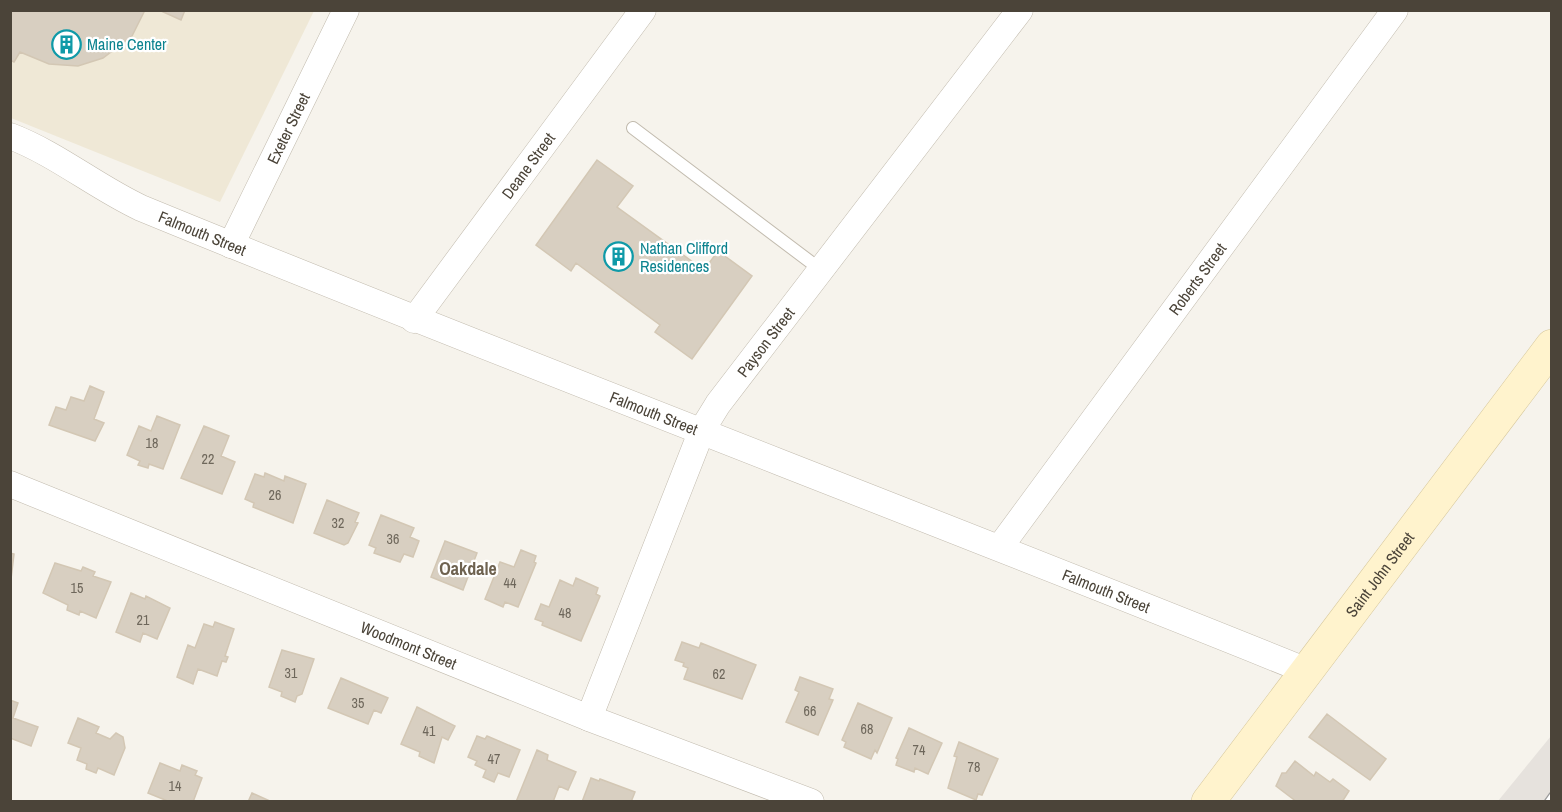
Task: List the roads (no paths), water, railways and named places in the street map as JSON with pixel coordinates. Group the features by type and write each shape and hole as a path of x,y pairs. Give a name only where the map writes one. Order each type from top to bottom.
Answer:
{"main road":[{"name":"Saint John Street","path":"1208,801 1551,346"}],"street":[{"name":"Exeter Street","path":"231,245 346,10"},
{"name":"Deane Street","path":"414,320 643,10"},
{"name":"Payson Street","path":"589,718 702,430 723,398 1020,10"},
{"name":"Roberts Street","path":"1000,548 1395,10"},
{"name":"Falmouth Street","path":"10,136 48,153 126,201 231,245 414,320 702,430 1307,671"},
{"name":"Woodmont Street","path":"10,484 589,718 811,801"}],"lane":[{"path":"633,128 821,270"}],"railway":[{"path":"1547,802 1552,795"}],"place":[{"name":"Maine Center","path":"66,44"},
{"name":"Nathan Clifford Residences","path":"619,257"}],"district":[{"name":"Oakdale","path":"468,569"}]}
